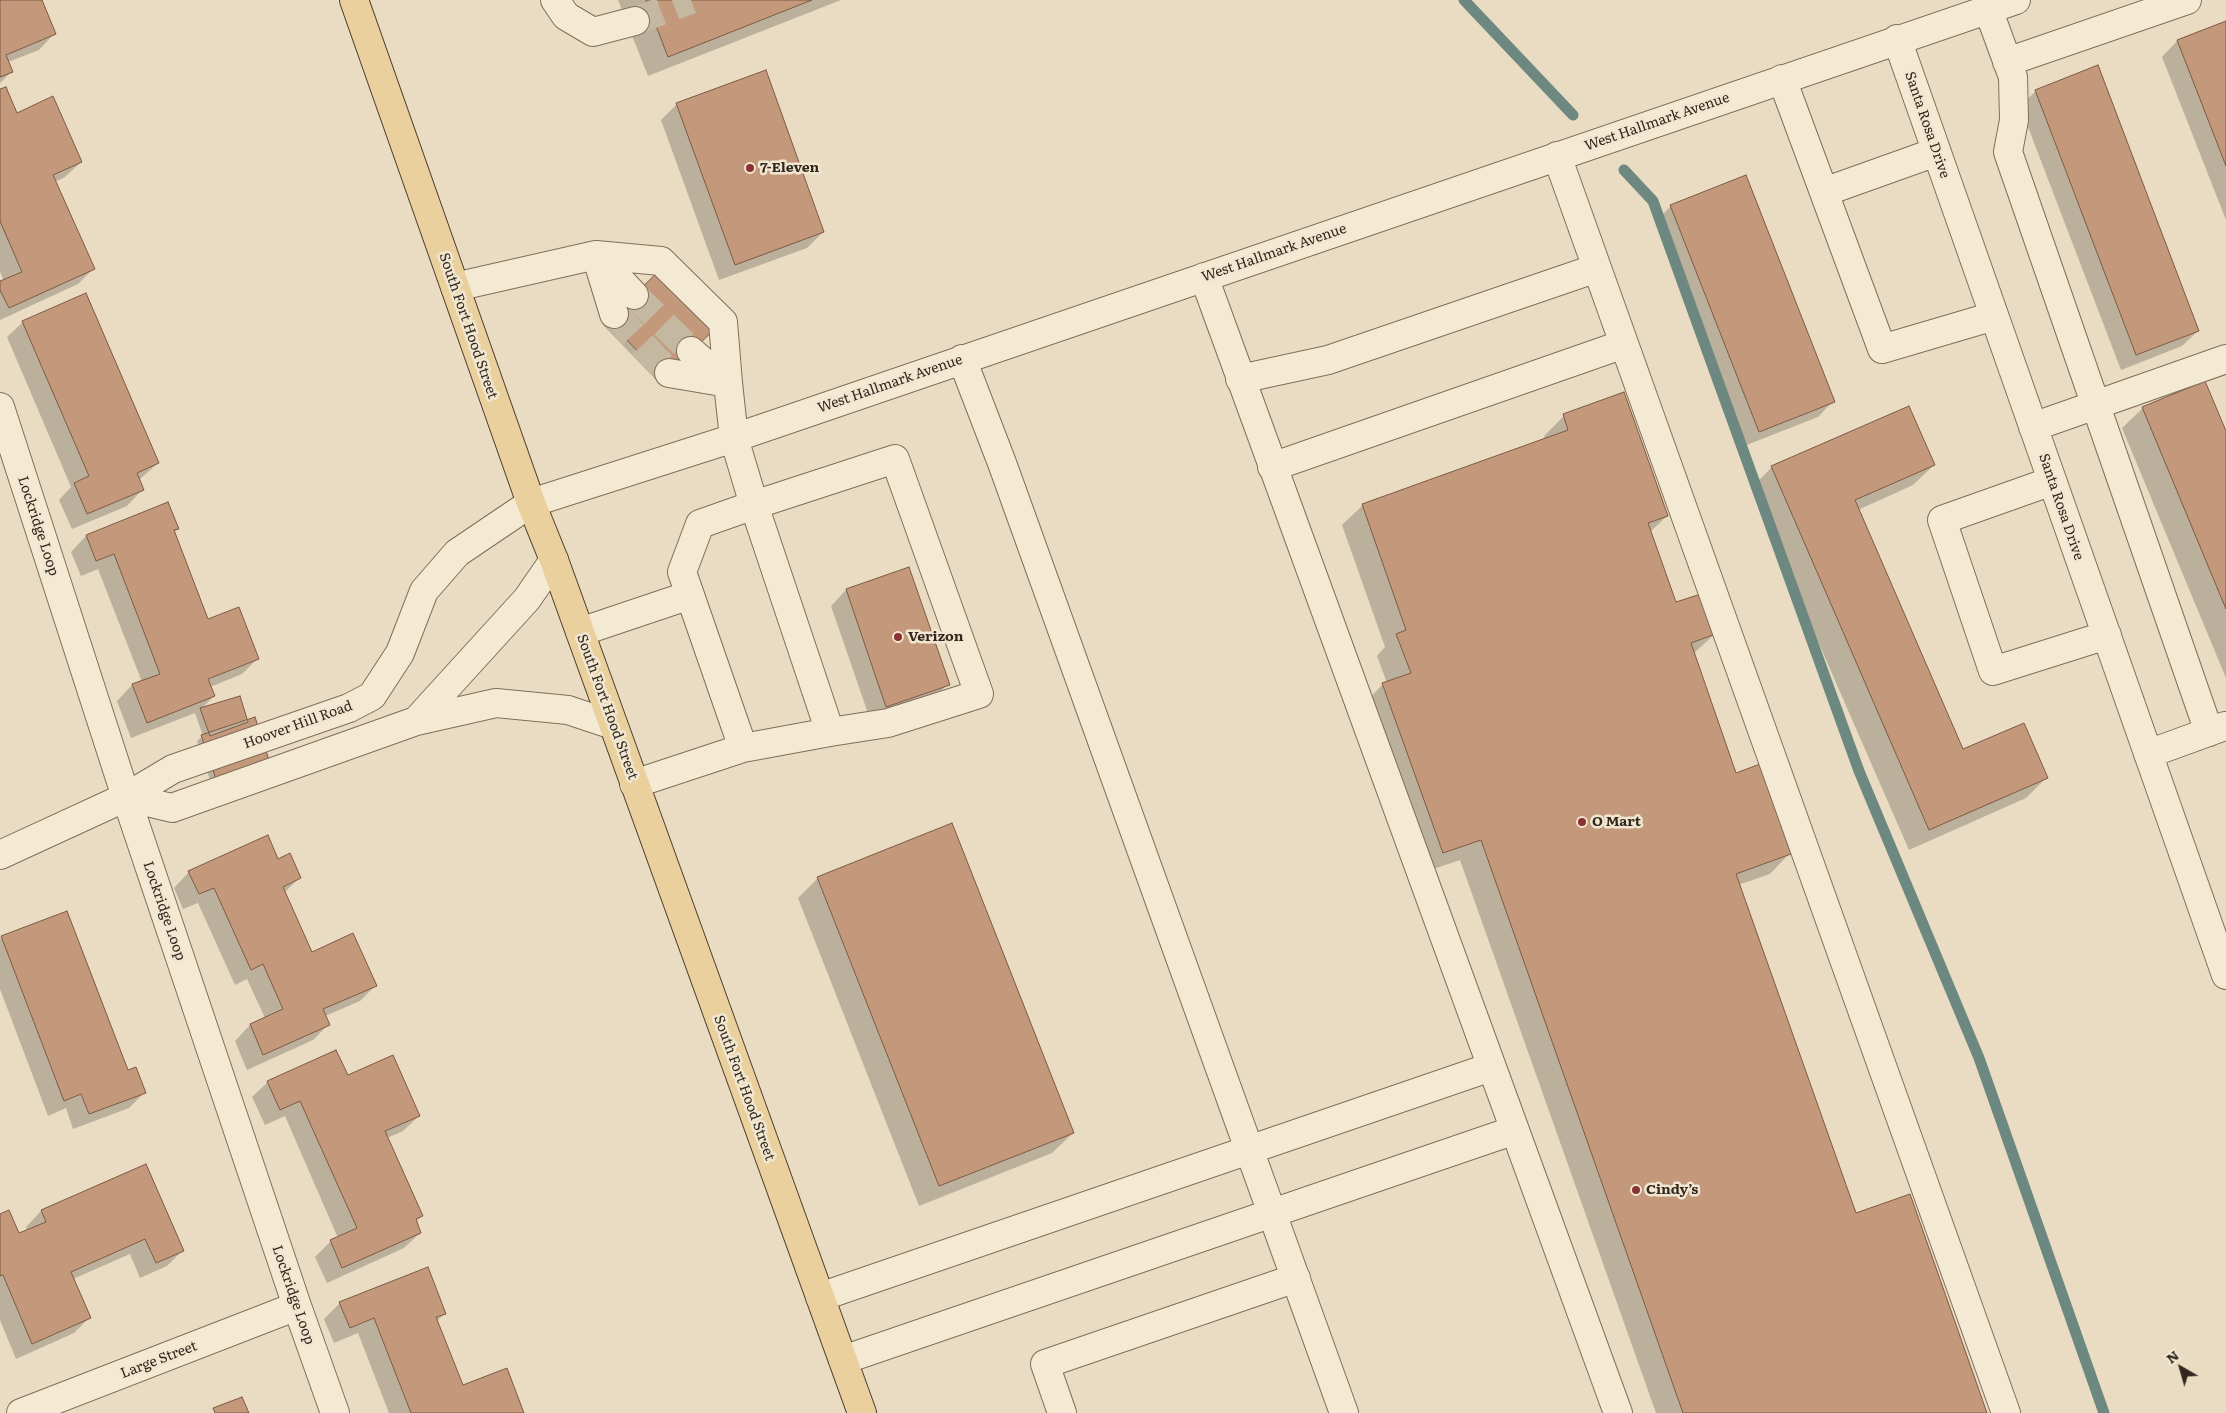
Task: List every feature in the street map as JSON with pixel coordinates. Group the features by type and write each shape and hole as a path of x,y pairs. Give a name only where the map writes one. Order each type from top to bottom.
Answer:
{"main road":[{"name":"South Fort Hood Street","path":"354,0 531,503 554,560 862,1413"}],"street":[{"path":"555,0 566,16 593,32 635,21"},
{"name":"West Hallmark Avenue","path":"531,503 734,438 1897,39 2016,0"},
{"path":"2007,62 2188,0"},
{"path":"1988,9 2012,78 2014,120 2008,152 2095,406 2217,729 2148,754"},
{"name":"Santa Rosa Drive","path":"1897,39 2226,975"},
{"path":"1782,79 1882,349 1994,316"},
{"path":"1824,192 1936,152"},
{"path":"1557,156 2006,1413"},
{"path":"455,287 596,255 661,261 724,322 734,438 754,505 830,732"},
{"path":"596,255 634,295"},
{"path":"596,255 614,314"},
{"path":"1240,378 1328,360 1597,268"},
{"path":"1204,276 1618,1413"},
{"path":"1272,467 1624,344"},
{"path":"692,351 728,383"},
{"path":"962,359 1002,463 1344,1413"},
{"path":"2033,427 2226,359"},
{"path":"669,373 728,383"},
{"name":"Lockridge Loop","path":"0,407 126,797 297,1306 335,1413"},
{"path":"634,784 743,748 888,723 979,694 895,459 700,524 682,572 743,748"},
{"path":"2052,481 1942,520 1993,671 2106,635"},
{"name":"Hoover Hill Road","path":"0,855 126,797 173,769 349,708 372,696 400,653 424,591 457,553 531,503"},
{"path":"416,721 528,599 554,560"},
{"path":"580,632 690,595"},
{"path":"126,797 172,808 416,721 496,703 568,710 613,725"},
{"path":"820,1297 1491,1067"},
{"path":"843,1360 1514,1130"},
{"path":"1062,1413 1045,1364 1296,1278"},
{"name":"Large Street","path":"21,1413 297,1306"}],"building":[{"path":"0,0 42,0 56,34 6,55 13,72 0,77"},
{"path":"646,0 812,0 668,57"},
{"path":"2226,21 2226,166 2177,40"},
{"path":"2098,65 2199,331 2136,355 2035,90"},
{"name":"7-Eleven","path":"766,70 824,232 735,265 676,103"},
{"path":"6,87 17,113 53,96 82,162 53,175 95,269 9,308 0,290 0,281 22,272 0,221 0,89"},
{"path":"1746,175 1835,402 1759,432 1670,205"},
{"path":"660,270 716,328 663,378 608,320"},
{"path":"86,293 159,463 137,473 144,490 87,514 74,483 89,476 22,321"},
{"path":"2205,381 2226,431 2226,609 2142,407"},
{"path":"1624,392 1668,516 1648,523 1676,602 1704,593 1718,633 1691,643 1736,773 1760,764 1791,854 1736,874 1856,1213 1910,1194 1987,1413 1683,1413 1481,840 1443,853 1382,683 1411,673 1396,634 1406,630 1362,504 1568,430 1563,414"},
{"path":"1909,406 1935,465 1855,500 1963,749 2024,723 2048,778 1929,830 1771,466"},
{"path":"168,502 179,529 174,530 208,619 239,607 259,659 208,679 215,696 147,723 132,684 160,674 114,554 96,561 86,535"},
{"name":"Verizon","path":"909,567 950,685 886,707 846,589"},
{"path":"240,696 248,722 210,736 200,708"},
{"path":"255,717 270,763 217,782 201,735"},
{"path":"952,823 1074,1133 939,1186 817,877"},
{"path":"268,835 278,859 290,853 301,878 283,887 312,952 353,933 377,986 323,1009 330,1025 263,1055 250,1024 283,1009 263,964 251,970 214,888 199,894 188,871"},
{"path":"67,911 128,1070 136,1067 146,1093 89,1114 81,1094 64,1101 1,936"},
{"path":"336,1050 348,1075 393,1055 420,1116 385,1131 423,1216 416,1219 421,1233 342,1268 330,1240 357,1228 300,1101 280,1110 267,1081"},
{"path":"146,1164 184,1251 156,1263 145,1239 71,1272 91,1318 32,1344 3,1275 0,1276 0,1214 9,1210 19,1233 46,1222 41,1210"},
{"path":"428,1267 446,1314 436,1317 463,1385 507,1368 524,1413 411,1413 374,1318 350,1328 339,1302"},
{"path":"242,1397 249,1413 215,1413 213,1408"}],"waterway":[{"path":"1464,0 1573,115"},
{"path":"1624,170 1653,201 1859,771 1979,1058 2104,1413"}],"tunnel":[{"path":"635,21 691,0"},
{"path":"634,295 691,351"},
{"path":"614,314 669,373"}],"place":[{"name":"7-Eleven","path":"750,168"},
{"name":"Verizon","path":"898,637"},
{"name":"O Mart","path":"1582,822"},
{"name":"Cindy’s","path":"1636,1190"}]}
